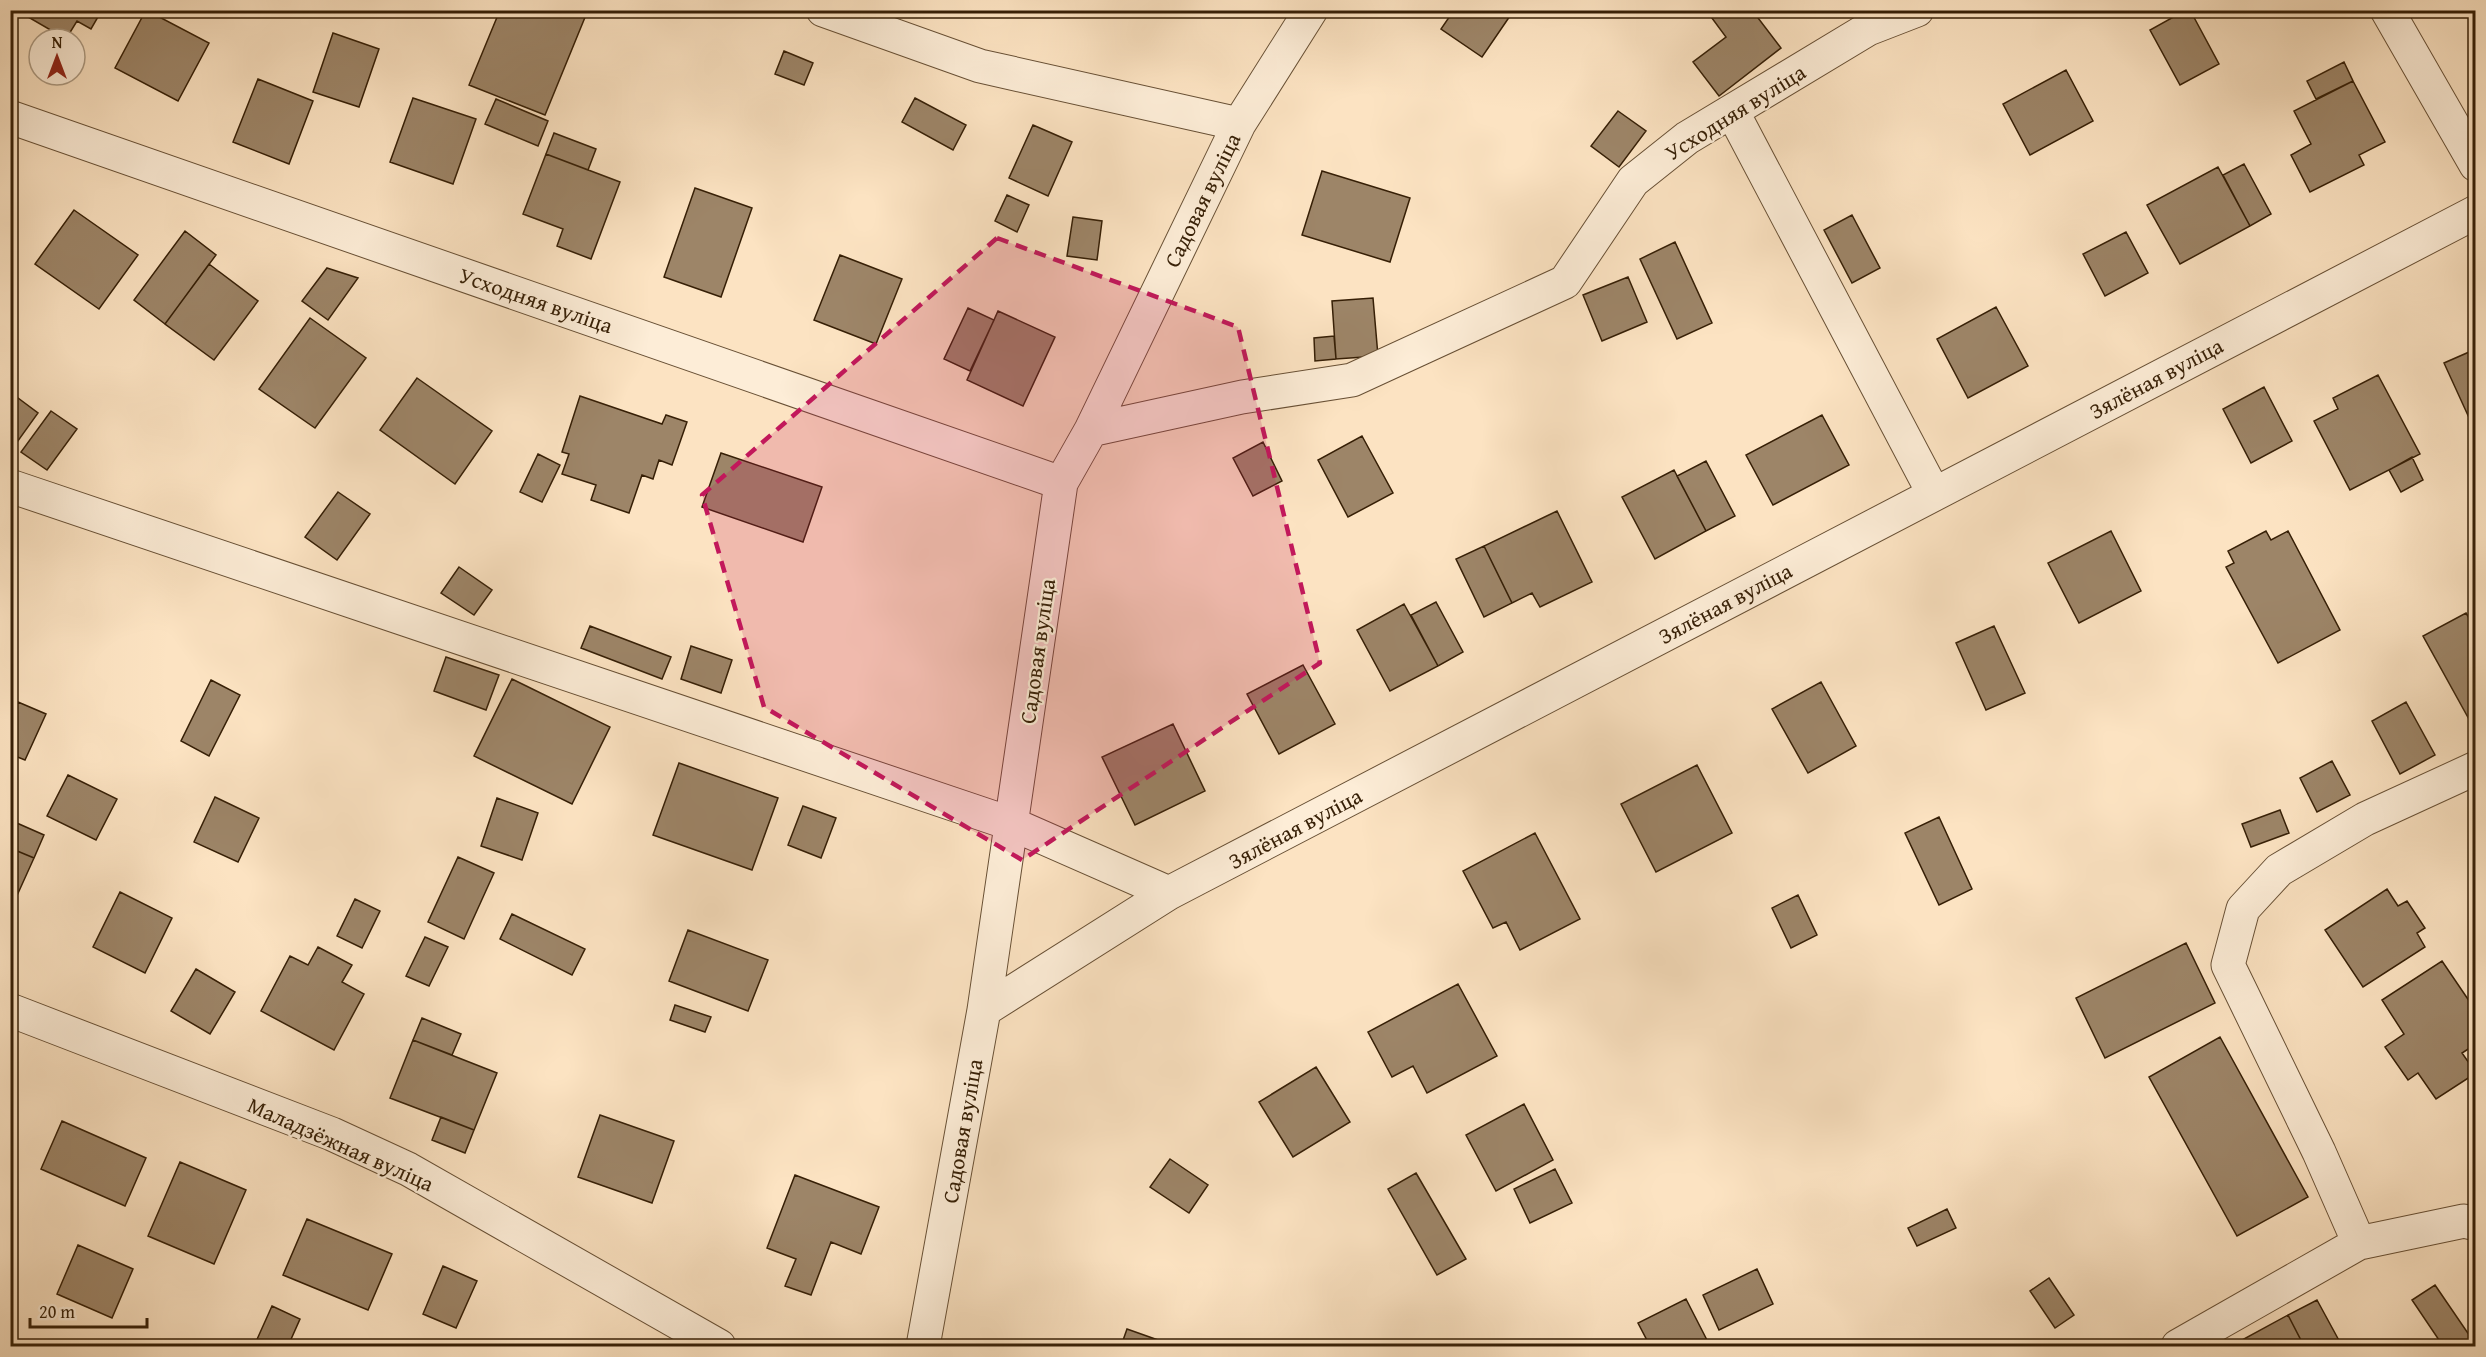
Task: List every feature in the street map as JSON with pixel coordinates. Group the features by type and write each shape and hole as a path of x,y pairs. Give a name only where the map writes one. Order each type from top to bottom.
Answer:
{"street":[{"path":"823,10 980,66 1239,124"},
{"name":"Садовая вуліца","path":"923,1347 984,1010 1060,483 1090,430 1239,124 1311,10"},
{"name":"Усходняя вуліца","path":"1090,430 1242,397 1352,380 1565,282 1633,181 1687,138 1868,29 1917,10"},
{"path":"2387,10 2475,165"},
{"path":"1732,111 1934,494"},
{"name":"Усходняя вуліца","path":"10,117 1060,483"},
{"name":"Зялёная вуліца","path":"984,1010 1169,893 2475,212"},
{"path":"10,486 1012,824 1169,893"},
{"path":"2359,1243 2319,1152 2228,965 2243,909 2279,870 2365,819 2475,768"},
{"name":"Маладзёжная вуліца","path":"10,1010 332,1134 408,1169 718,1347"},
{"path":"2178,1347 2359,1243 2464,1221 2475,1224"}],"highlighted area":[{"path":"997,238 1238,327 1320,663 1022,860 764,707 702,495"}],"building":[{"path":"16,10 102,10 91,29 77,21 73,27 45,27"},
{"path":"146,10 209,43 178,101 115,68"},
{"path":"500,10 588,10 545,115 469,85"},
{"path":"1454,10 1509,10 1512,13 1482,57 1441,29"},
{"path":"1706,10 1752,10 1781,48 1719,96 1693,62 1726,37"},
{"path":"2190,10 2219,64 2180,85 2150,30"},
{"path":"333,33 379,49 359,107 313,92"},
{"path":"784,51 813,63 804,85 775,74"},
{"path":"2344,62 2353,81 2316,99 2307,81"},
{"path":"2066,70 2093,121 2030,155 2003,104"},
{"path":"258,79 313,101 289,164 233,142"},
{"path":"2353,81 2385,142 2359,155 2364,165 2310,192 2291,155 2311,144 2294,111"},
{"path":"413,98 476,119 453,184 390,162"},
{"path":"915,98 966,125 953,150 902,122"},
{"path":"496,99 548,121 538,146 485,124"},
{"path":"1618,111 1646,131 1619,167 1591,146"},
{"path":"1033,125 1072,142 1048,196 1009,178"},
{"path":"554,133 596,149 588,170 546,154"},
{"path":"546,154 620,182 591,259 557,246 563,229 523,214"},
{"path":"2244,164 2271,214 2250,226 2223,175"},
{"path":"2218,167 2250,226 2180,264 2147,205"},
{"path":"1322,171 1410,198 1390,262 1302,235"},
{"path":"695,188 752,208 721,297 664,277"},
{"path":"1007,195 1029,205 1017,232 995,221"},
{"path":"74,210 138,255 99,309 35,264"},
{"path":"1852,215 1880,268 1852,283 1824,230"},
{"path":"1073,217 1102,221 1097,260 1067,256"},
{"path":"185,231 216,255 165,324 134,300"},
{"path":"2126,232 2148,273 2105,296 2083,254"},
{"path":"1675,242 1712,323 1677,339 1640,259"},
{"path":"840,255 902,279 876,344 814,320"},
{"path":"209,264 258,301 214,360 165,324"},
{"path":"327,268 358,278 328,320 302,301"},
{"path":"1628,277 1647,322 1602,341 1583,295"},
{"path":"1373,298 1378,356 1336,359 1332,301"},
{"path":"1996,307 2028,366 1968,398 1937,339"},
{"path":"968,308 994,320 970,371 944,359"},
{"path":"998,311 1055,337 1023,406 967,380"},
{"path":"310,318 366,358 315,428 259,389"},
{"path":"1334,336 1336,359 1315,361 1314,338"},
{"path":"2476,349 2476,433 2444,363"},
{"path":"2378,375 2420,454 2350,490 2314,421 2338,409 2333,398"},
{"path":"417,378 492,431 455,484 380,430"},
{"path":"2264,387 2292,441 2251,463 2223,409"},
{"path":"10,392 38,413 10,452"},
{"path":"580,396 662,424 666,415 687,422 672,465 659,460 653,479 642,475 629,513 591,500 596,485 562,474 569,454 562,452"},
{"path":"51,411 77,429 47,470 21,452"},
{"path":"1822,415 1849,465 1773,505 1746,455"},
{"path":"1362,436 1393,493 1348,517 1318,460"},
{"path":"1263,442 1282,481 1253,496 1233,458"},
{"path":"721,453 822,487 803,542 702,507"},
{"path":"538,454 560,465 542,502 520,492"},
{"path":"2412,457 2423,480 2401,492 2389,470"},
{"path":"1706,461 1735,516 1706,531 1677,476"},
{"path":"1674,470 1706,531 1655,559 1622,497"},
{"path":"338,492 370,514 337,560 305,537"},
{"path":"1557,511 1592,582 1540,607 1532,593 1512,603 1484,546"},
{"path":"2111,531 2141,591 2079,623 2048,563"},
{"path":"2266,531 2271,540 2288,531 2340,630 2278,663 2226,567 2234,563 2228,551"},
{"path":"1484,546 1512,603 1484,617 1456,559"},
{"path":"459,567 492,590 474,615 441,593"},
{"path":"1436,602 1463,652 1438,666 1411,615"},
{"path":"1404,604 1438,666 1390,691 1357,630"},
{"path":"2466,613 2476,630 2476,718 2470,721 2423,636"},
{"path":"590,626 671,657 662,679 581,648"},
{"path":"1994,626 2025,693 1986,710 1956,643"},
{"path":"691,646 732,660 721,693 681,679"},
{"path":"446,657 499,675 486,710 434,691"},
{"path":"1303,665 1335,724 1279,754 1247,694"},
{"path":"512,679 610,727 572,804 474,756"},
{"path":"211,680 240,695 209,756 181,741"},
{"path":"1821,682 1856,746 1808,773 1772,709"},
{"path":"18,702 46,714 25,760 10,754 10,718"},
{"path":"2406,702 2435,755 2400,774 2372,721"},
{"path":"1173,724 1205,791 1135,825 1102,757"},
{"path":"2332,761 2350,795 2317,812 2300,778"},
{"path":"679,763 778,798 752,870 653,835"},
{"path":"1697,765 1732,833 1656,872 1621,804"},
{"path":"68,775 117,799 96,840 47,816"},
{"path":"215,797 259,818 238,862 194,842"},
{"path":"497,798 538,813 522,860 481,846"},
{"path":"803,806 836,818 821,858 788,845"},
{"path":"2280,810 2289,833 2251,847 2242,824"},
{"path":"1939,817 1972,889 1939,905 1905,833"},
{"path":"10,820 44,835 34,858 10,848"},
{"path":"1535,833 1580,919 1520,950 1506,922 1493,928 1463,871"},
{"path":"10,848 34,858 10,911"},
{"path":"458,857 494,873 464,939 428,922"},
{"path":"2387,889 2398,906 2407,901 2425,928 2417,933 2425,947 2363,987 2325,930"},
{"path":"120,892 172,918 145,973 93,947"},
{"path":"1798,895 1817,935 1791,948 1772,908"},
{"path":"355,899 380,911 362,948 337,936"},
{"path":"512,914 585,949 572,975 500,939"},
{"path":"688,930 768,960 748,1011 669,981"},
{"path":"425,937 448,947 429,986 406,976"},
{"path":"2186,943 2215,1003 2105,1058 2076,998"},
{"path":"318,947 352,965 342,982 364,994 334,1050 261,1011 290,956 308,965"},
{"path":"2442,961 2476,1011 2476,1044 2462,1053 2476,1073 2436,1099 2418,1073 2408,1080 2385,1047 2404,1034 2382,1000"},
{"path":"196,969 235,992 210,1034 171,1011"},
{"path":"1458,984 1497,1056 1427,1093 1413,1066 1392,1077 1368,1032"},
{"path":"675,1005 711,1017 705,1032 670,1020"},
{"path":"422,1018 461,1034 452,1055 413,1040"},
{"path":"2220,1037 2308,1197 2237,1236 2149,1077"},
{"path":"413,1040 497,1073 474,1130 390,1098"},
{"path":"1316,1067 1350,1122 1293,1157 1259,1102"},
{"path":"1524,1104 1553,1160 1496,1191 1466,1135"},
{"path":"600,1115 674,1141 652,1203 578,1177"},
{"path":"441,1117 474,1130 465,1153 432,1140"},
{"path":"62,1121 146,1158 125,1206 41,1169"},
{"path":"1170,1159 1208,1185 1189,1213 1150,1187"},
{"path":"180,1162 246,1190 214,1264 148,1236"},
{"path":"1555,1169 1572,1203 1530,1223 1514,1189"},
{"path":"1416,1173 1466,1259 1437,1275 1388,1189"},
{"path":"795,1175 879,1207 861,1254 831,1242 811,1295 785,1286 796,1259 767,1248"},
{"path":"1947,1209 1956,1228 1917,1246 1908,1228"},
{"path":"307,1219 392,1254 368,1310 283,1275"},
{"path":"78,1245 133,1269 112,1318 57,1294"},
{"path":"443,1266 477,1281 456,1328 423,1314"},
{"path":"1757,1269 1773,1304 1719,1330 1703,1295"},
{"path":"2049,1278 2074,1315 2055,1328 2030,1291"},
{"path":"2435,1285 2476,1346 2443,1346 2412,1300"},
{"path":"1686,1299 1710,1346 1650,1346 1638,1323"},
{"path":"2317,1300 2342,1346 2304,1346 2288,1315"},
{"path":"272,1306 300,1319 288,1346 254,1346"},
{"path":"2288,1315 2304,1346 2246,1346 2242,1340"},
{"path":"1127,1329 1175,1346 1121,1346"}]}
